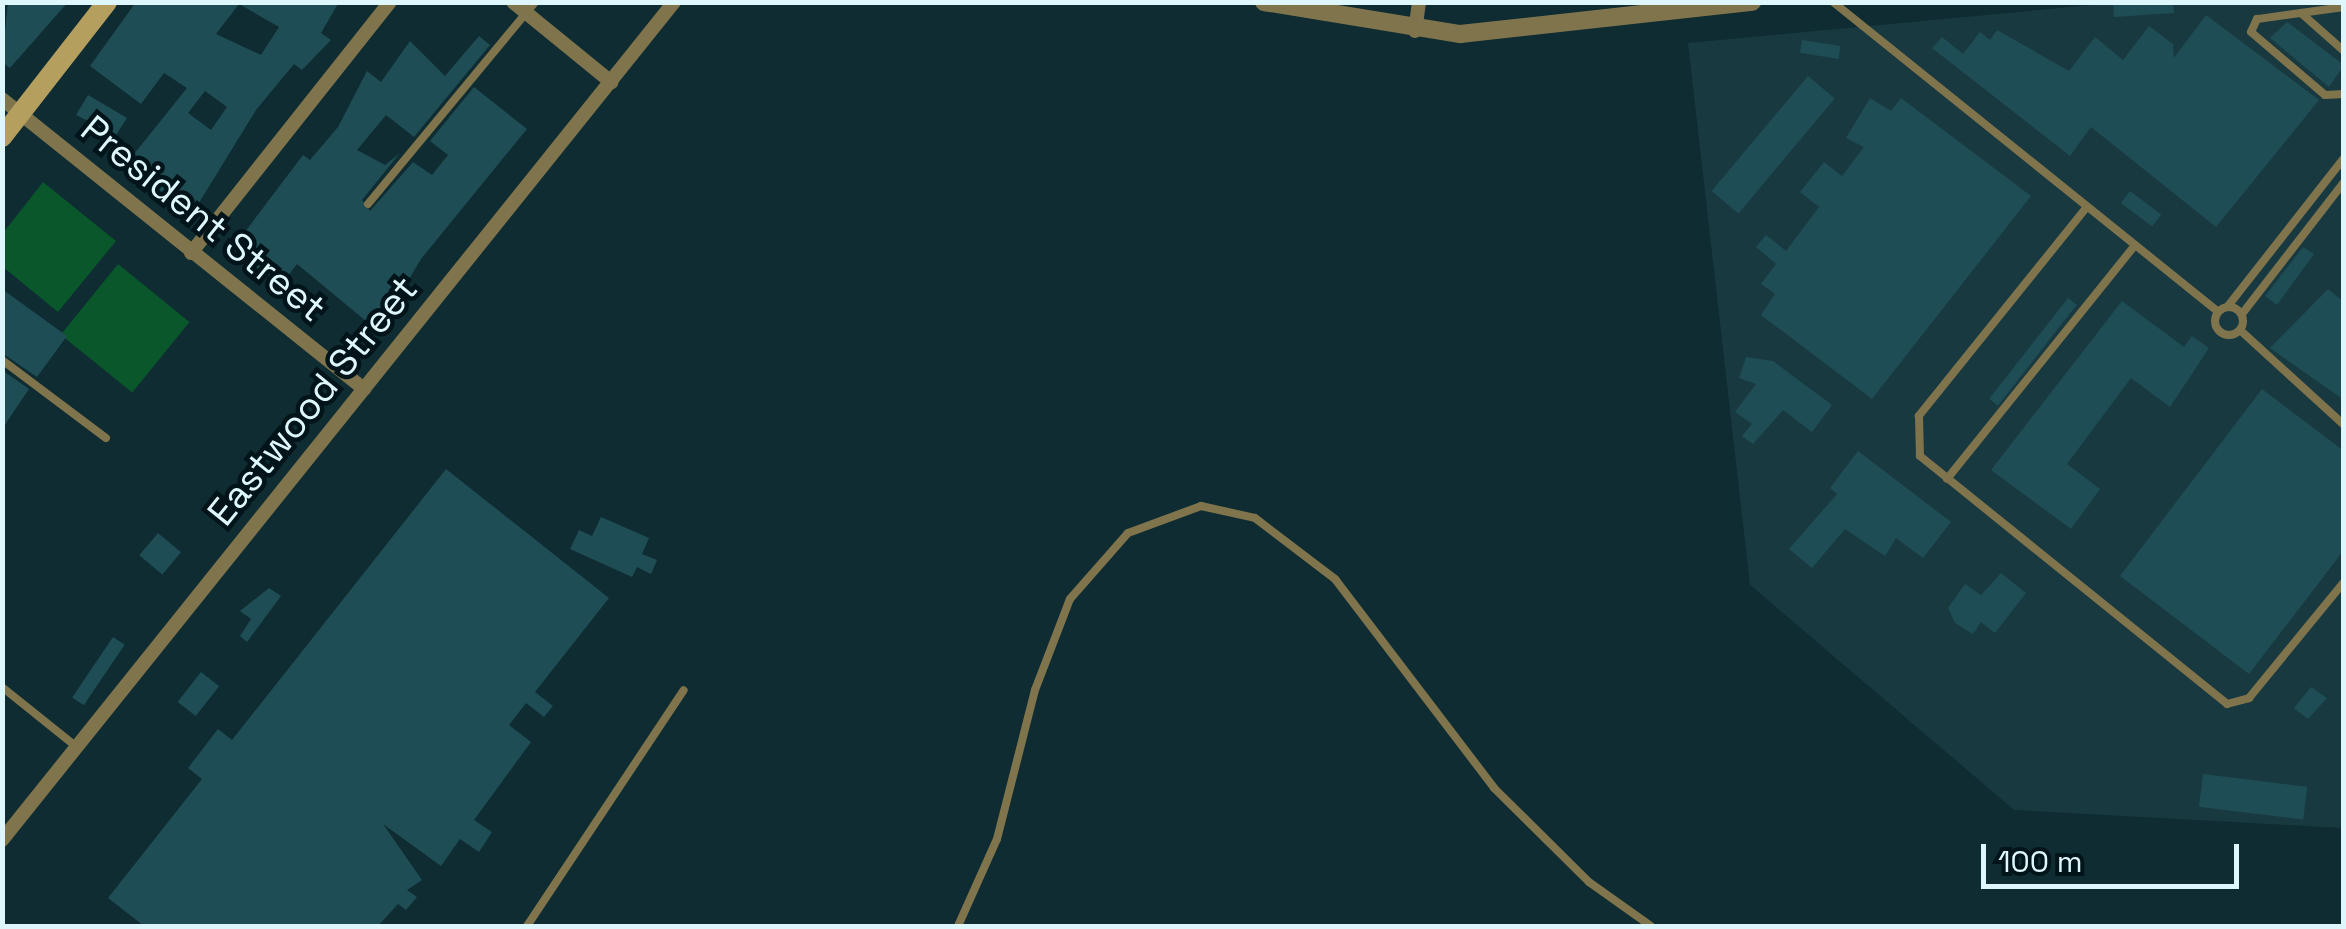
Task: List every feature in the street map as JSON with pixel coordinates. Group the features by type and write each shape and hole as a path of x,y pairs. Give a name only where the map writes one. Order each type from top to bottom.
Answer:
{"main road":[{"path":"2,136 107,2"}],"street":[{"path":"191,253 390,2"},
{"path":"513,2 531,8 611,82"},
{"name":"Eastwood Street","path":"2,840 674,2"},
{"path":"1264,2 1415,32 1752,2"},
{"path":"1415,32 1419,2"},
{"name":"President Street","path":"2,99 364,389"}],"lane":[{"path":"1834,2 2218,311 2219,332 2240,330 2344,425"},
{"path":"2344,7 2257,19 2251,32 2325,95 2344,94"},
{"path":"368,204 531,8"},
{"path":"2301,13 2344,51"},
{"path":"2218,311 2228,306 2344,158"},
{"path":"2240,330 2242,314 2344,182"},
{"path":"2086,208 1919,416 1920,456 2228,704 2249,698 2344,582"},
{"path":"1947,479 2135,245"},
{"path":"2228,306 2242,314"},
{"path":"2,360 106,438"},
{"path":"958,926 997,840 1035,690 1070,599 1128,533 1201,506 1255,518 1335,579 1494,788 1589,882 1650,926"},
{"path":"2,686 77,748"},
{"path":"527,926 684,690"}],"shaded area":[{"path":"2113,3 2343,3 2343,828 2014,810 1750,585 1688,43"}],"green space":[{"path":"43,182 116,241 58,312 3,267 3,233"},
{"path":"118,264 189,322 132,393 61,335"}],"building":[{"path":"8,2 68,2 10,68 2,62"},
{"path":"136,2 339,2 321,33 331,40 302,70 294,64 256,110 197,206 186,198 180,206 126,164 187,88 164,73 141,104 90,66","holes":["239,4 279,27 261,55 216,34","205,91 227,107 211,130 188,113"]},
{"path":"2113,2 2173,2 2174,13 2114,17"},
{"path":"2206,15 2319,100 2216,227 2091,127 2070,156 1932,48 1942,37 1963,54 1980,32 1990,40 1997,30 2069,71 2095,37 2123,60 2149,26 2173,44 2174,58"},
{"path":"2287,22 2344,65 2329,87 2270,38"},
{"path":"479,36 490,45 414,137 386,115 357,150 385,165 400,153 362,200 370,211 413,162 432,175 448,155 430,141 474,87 527,129 421,259 378,331 297,264 281,285 232,249 303,155 310,160 338,127 367,71 381,82 410,41 445,76"},
{"path":"1802,40 1841,46 1838,59 1800,53"},
{"path":"1808,76 1835,98 1738,213 1712,191"},
{"path":"88,95 127,118 116,135 76,115"},
{"path":"1870,98 1891,111 1901,98 2031,196 1872,399 1761,315 1775,294 1761,284 1776,264 1756,247 1766,235 1786,251 1819,207 1800,192 1824,162 1842,176 1864,147 1846,138"},
{"path":"2130,191 2161,214 2152,226 2121,203"},
{"path":"2303,247 2314,254 2277,305 2265,296"},
{"path":"2,289 67,336 37,377 2,353"},
{"path":"2328,289 2344,302 2344,400 2270,348"},
{"path":"2068,298 2077,305 1998,406 1989,399"},
{"path":"2122,301 2184,347 2192,336 2209,348 2170,407 2131,378 2067,464 2100,489 2071,529 1991,470"},
{"path":"1746,357 1773,361 1832,405 1812,432 1783,410 1753,444 1742,436 1752,424 1735,412 1756,384 1739,378"},
{"path":"2,370 29,389 2,429"},
{"path":"2262,389 2344,451 2344,550 2249,674 2120,576"},
{"path":"1858,451 1951,522 1923,558 1896,538 1885,556 1845,529 1812,568 1789,549 1837,494 1830,488"},
{"path":"446,469 609,598 535,692 553,706 544,717 526,703 509,725 531,742 474,820 492,832 479,852 460,839 441,866 383,824 422,880 407,890 417,897 406,910 398,904 378,926 144,926 108,898 202,779 188,768 218,729 232,740"},
{"path":"601,517 649,538 642,554 657,560 651,574 637,567 632,577 570,549 579,530 592,536"},
{"path":"158,533 181,552 162,574 139,555"},
{"path":"2001,573 2026,593 1995,633 1981,622 1973,634 1955,623 1948,608 1965,584 1981,595"},
{"path":"269,588 281,596 247,642 240,636 251,619 240,611"},
{"path":"113,637 125,645 84,705 72,698"},
{"path":"201,672 219,686 196,716 178,702"},
{"path":"2311,687 2327,698 2308,719 2294,708"},
{"path":"2203,774 2307,787 2303,820 2199,807"}]}
